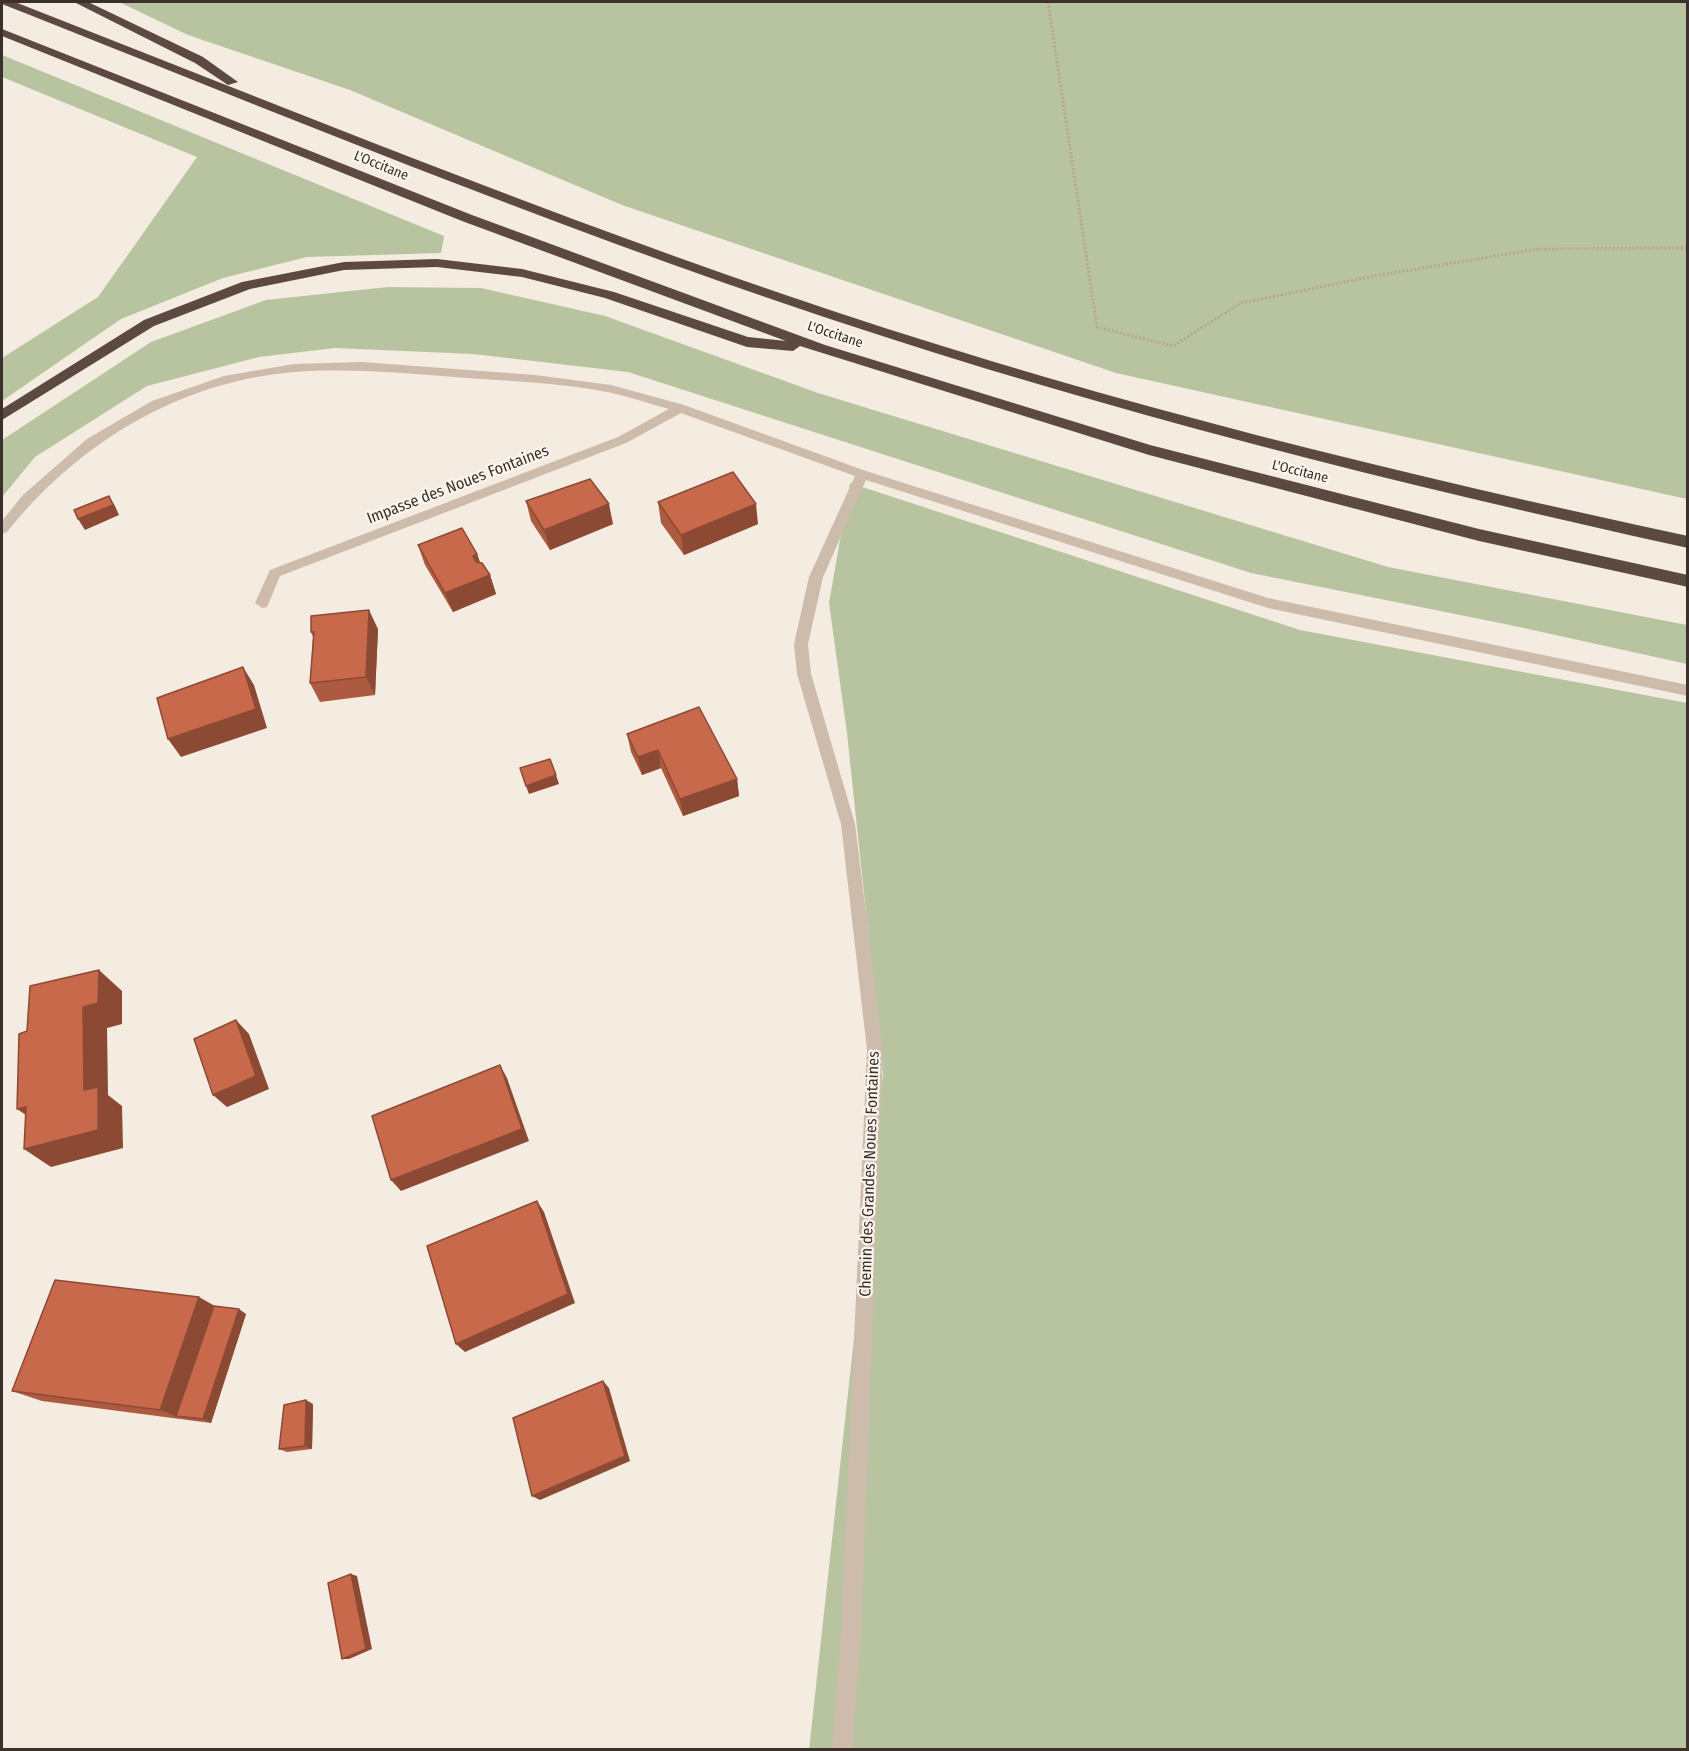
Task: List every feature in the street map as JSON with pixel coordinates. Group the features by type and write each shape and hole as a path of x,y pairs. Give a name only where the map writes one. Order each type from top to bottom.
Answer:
{"highway":[{"name":"L'Occitane","path":"6,2 601,235 830,314 1047,383 1296,452 1503,502 1688,542"},
{"path":"80,2 199,60 261,102"},
{"name":"L'Occitane","path":"2,32 467,218 820,348 1149,450 1479,535 1688,581"},
{"path":"2,415 149,323 247,285 344,266 437,263 522,273 609,295 747,342 820,348"}],"street":[{"path":"2,529 27,498 91,442 156,404 224,380 294,368 362,366 535,379 611,389 680,408 862,474 1268,603 1688,691"},
{"name":"Impasse des Noues Fontaines","path":"262,603 275,573 622,440 680,408"},
{"name":"Chemin des Grandes Noues Fontaines","path":"842,1749 851,1633 875,1050 848,824 804,674 801,644 816,577 862,474"}],"path":[{"path":"1048,2 1097,327 1173,346 1241,303 1374,276 1538,249 1688,248"}],"green space":[{"path":"119,2 1687,2 1687,499 1116,373 622,205 350,90 188,35"},
{"path":"2,55 444,236 441,253 307,257 223,278 121,319 2,401 2,358 98,297 197,157 2,77"},
{"path":"388,287 481,288 605,316 818,393 1388,567 1687,625 1687,664 1510,625 1251,573 628,372 473,354 335,348 259,357 147,386 35,457 2,497 2,440 151,342 266,300"},
{"path":"850,483 1300,630 1687,703 1687,1749 809,1750 883,1073 847,733 829,603"}],"building":[{"path":"733,472 756,504 681,535 658,502"},
{"path":"590,479 609,504 544,530 526,501"},
{"path":"109,496 113,505 78,519 74,510"},
{"path":"462,528 477,554 473,556 476,562 482,563 490,575 445,593 418,545"},
{"path":"369,610 366,677 310,683 314,632 311,632 311,616"},
{"path":"243,667 256,709 168,739 157,698"},
{"path":"699,707 737,779 680,799 658,750 638,757 627,734"},
{"path":"550,759 556,775 526,786 520,768"},
{"path":"99,970 98,1003 83,1007 84,1090 98,1087 98,1130 24,1149 26,1107 17,1109 19,1034 27,1031 30,986"},
{"path":"236,1020 256,1076 213,1095 194,1039"},
{"path":"500,1065 522,1129 391,1180 372,1116"},
{"path":"537,1201 568,1294 456,1344 427,1246"},
{"path":"55,1280 199,1297 160,1410 12,1391"},
{"path":"214,1306 239,1309 203,1419 176,1416"},
{"path":"603,1381 625,1456 532,1496 513,1418"},
{"path":"306,1400 305,1446 279,1449 284,1405"},
{"path":"351,1574 366,1649 342,1659 328,1583"}]}
